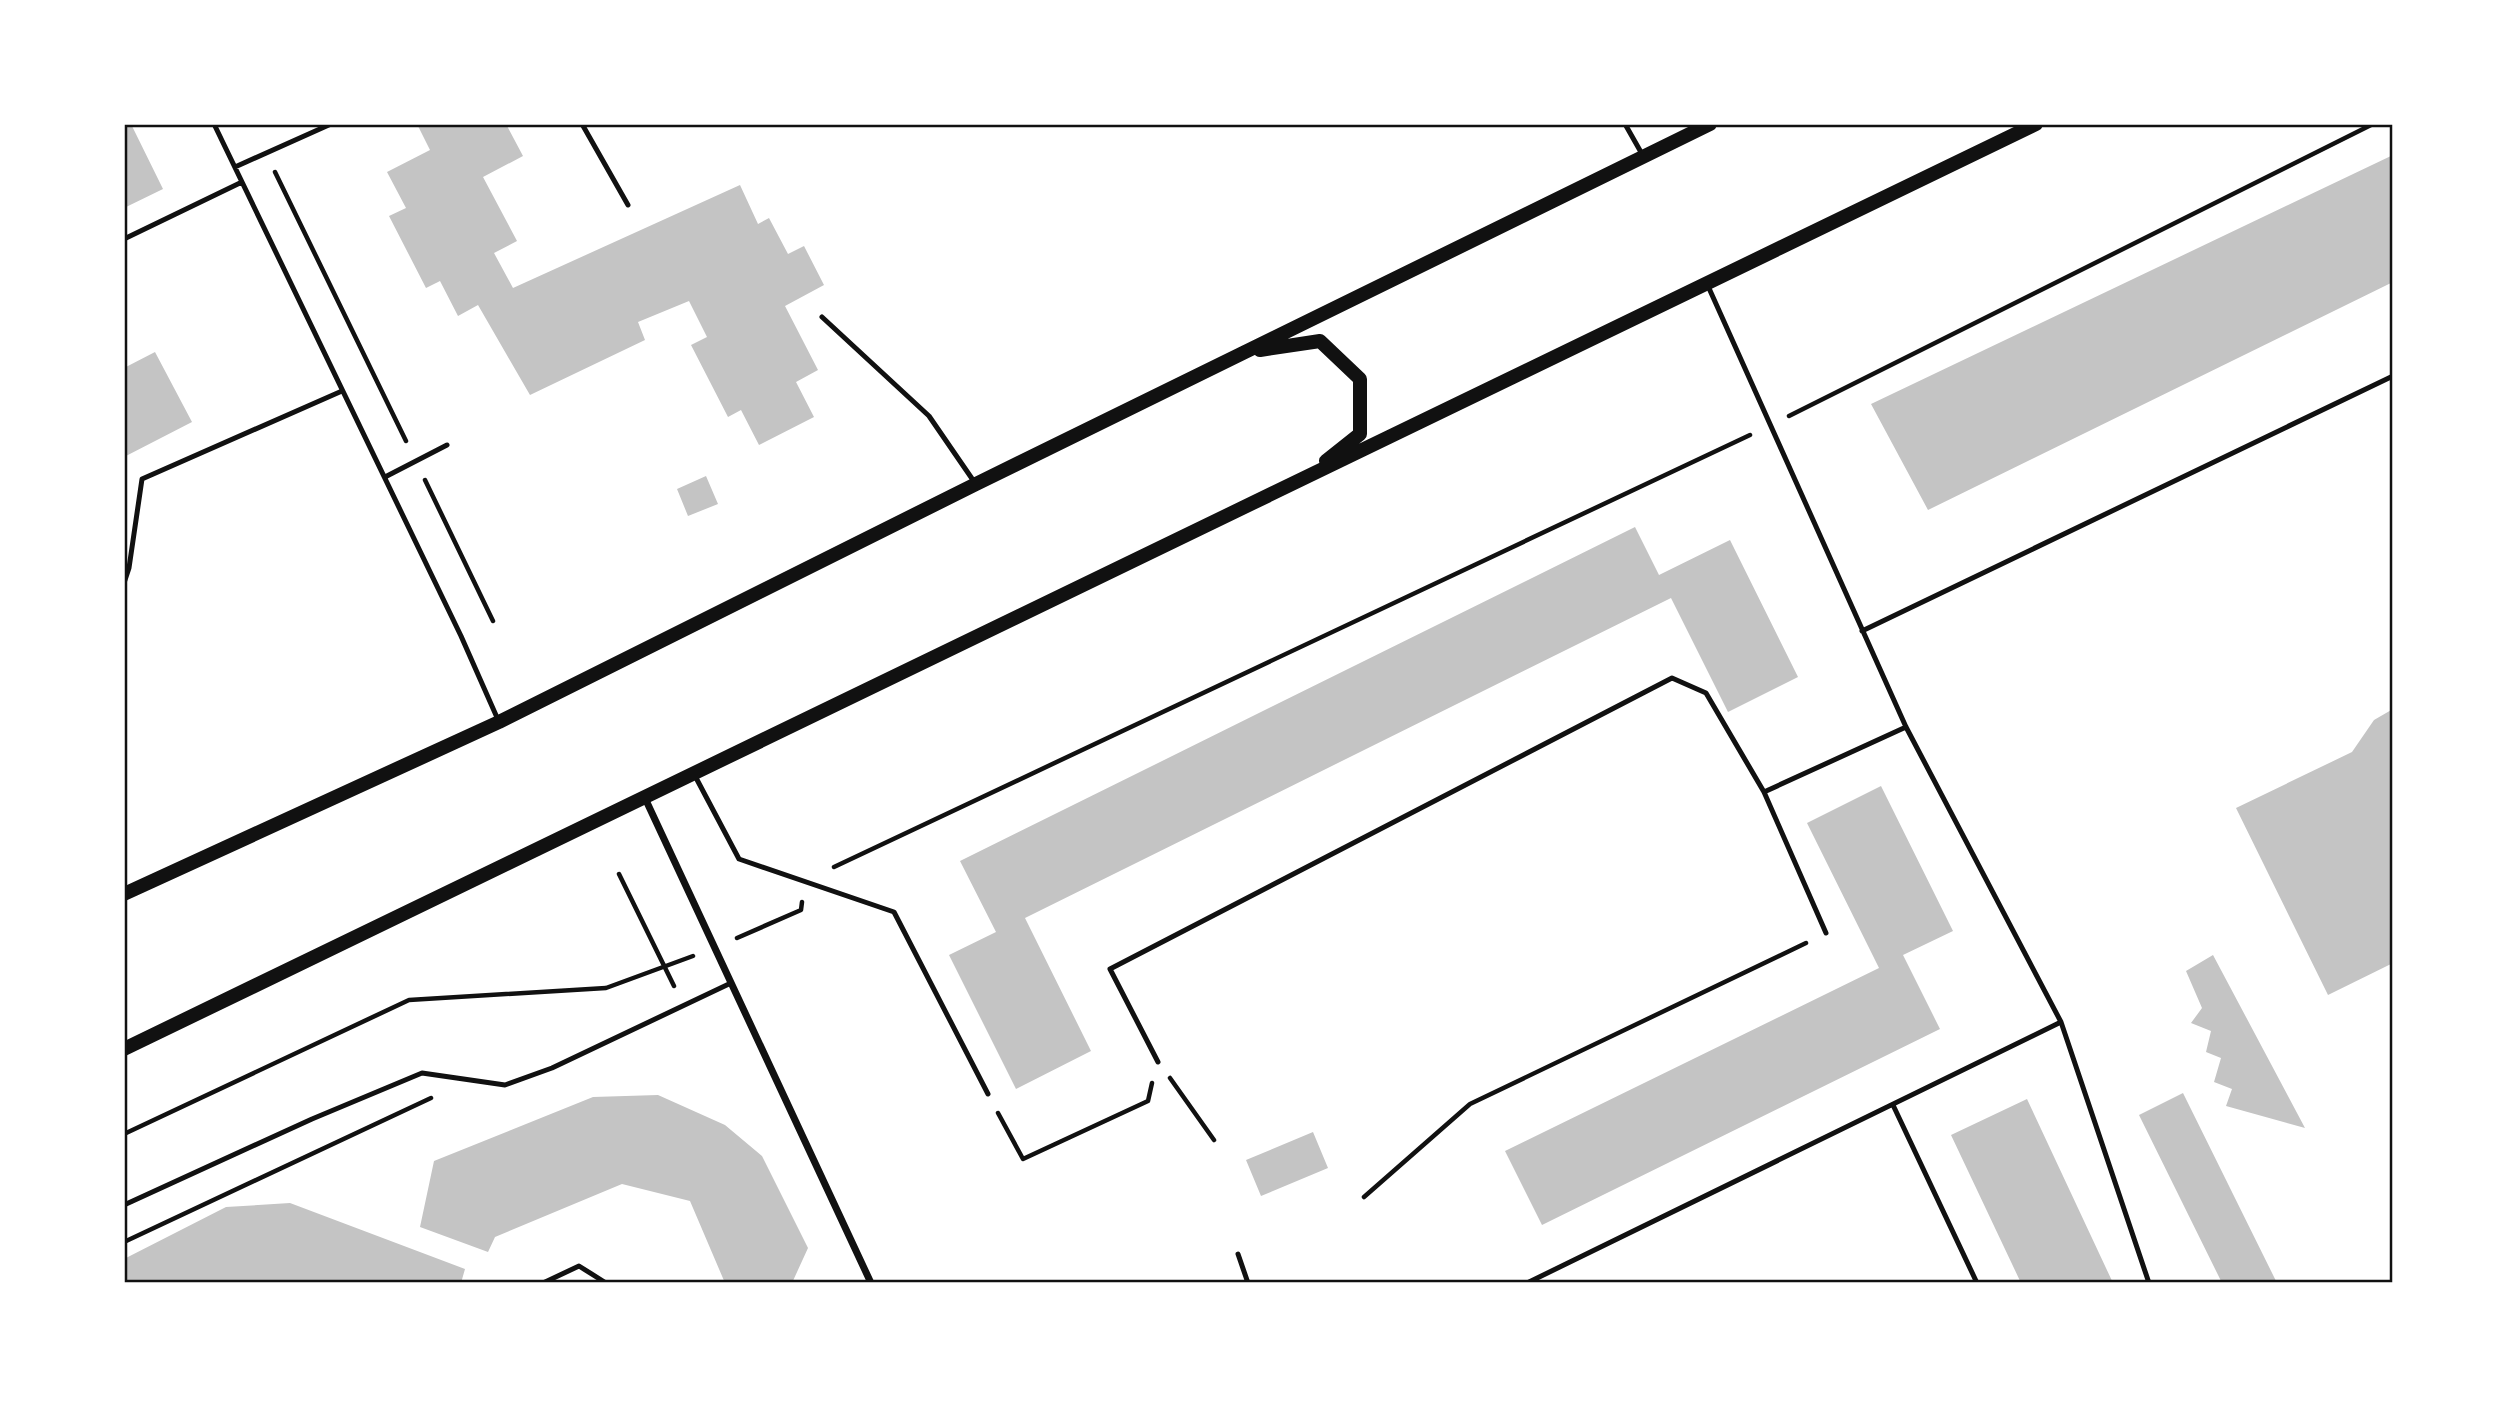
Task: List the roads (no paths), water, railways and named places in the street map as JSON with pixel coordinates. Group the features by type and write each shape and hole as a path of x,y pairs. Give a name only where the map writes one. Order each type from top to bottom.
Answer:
{"main road":[{"path":"124,894 499,722 976,484 1710,124"},
{"path":"124,1049 2036,124"},
{"path":"1247,352 1320,341 1360,380 1360,434 1303,479"}],"street":[{"path":"644,796 871,1283"}],"lane":[{"path":"214,124 467,649 499,722"},
{"path":"235,167 331,124"},
{"path":"582,124 628,205"},
{"path":"1625,124 1643,157"},
{"path":"124,239 242,181"},
{"path":"1707,285 1906,727 2061,1023 2149,1283"},
{"path":"822,317 929,416 976,484"},
{"path":"1862,631 2393,376"},
{"path":"124,583 129,568 142,479 342,391"},
{"path":"384,477 447,445"},
{"path":"1158,1062 1110,969 1672,678 1706,693 1764,792 1826,933"},
{"path":"1764,792 1906,727"},
{"path":"694,774 739,859 894,912 988,1094"},
{"path":"124,1205 312,1119 422,1073 505,1085 552,1068 731,983"},
{"path":"1527,1283 2061,1023"},
{"path":"1893,1105 1977,1283"},
{"path":"1238,1254 1248,1283"},
{"path":"543,1283 579,1266 606,1283"}]}
